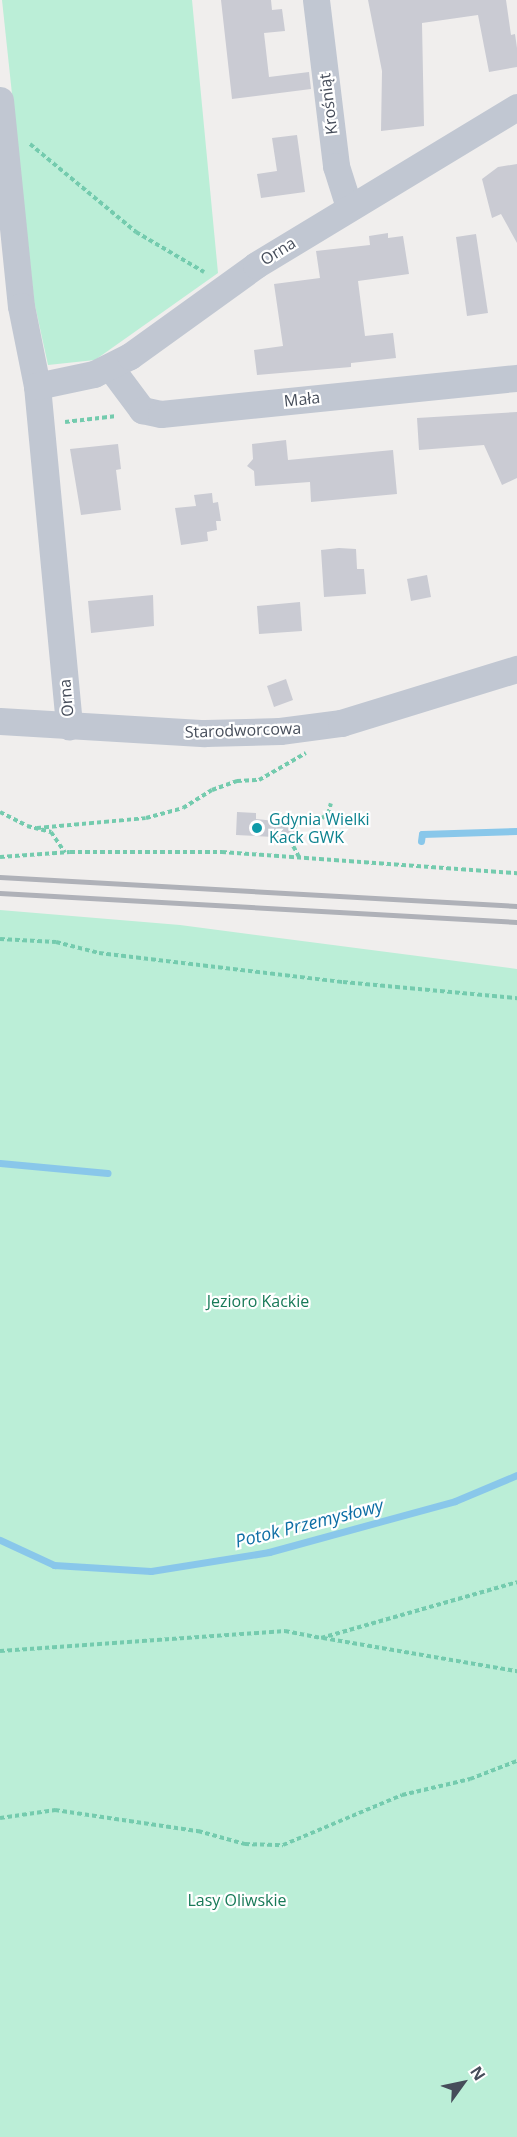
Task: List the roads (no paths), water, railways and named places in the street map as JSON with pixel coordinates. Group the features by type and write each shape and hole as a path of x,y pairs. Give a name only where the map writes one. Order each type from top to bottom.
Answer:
{"street":[{"name":"Krośniąt","path":"316,0 336,166 349,207"},
{"name":"Orna","path":"0,721 69,726 38,386 21,306 1,107"},
{"name":"Orna","path":"38,386 110,367 229,285 349,207 517,107"},
{"name":"Mała","path":"110,367 142,410 161,414 517,378"},
{"name":"Starodworcowa","path":"69,726 205,733 280,731 327,725 443,694 517,669"}],"waterway":[{"path":"421,841 422,834 517,831"},
{"path":"0,1163 108,1173"},
{"name":"Potok Przemysłowy","path":"0,1540 54,1565 151,1571 269,1552 455,1501 517,1475"}],"railway":[{"path":"0,877 517,906"},
{"path":"0,893 517,922"}],"place":[{"name":"Gdynia Wielki Kack GWK","path":"257,828"}],"park label":[{"name":"Jezioro Kackie","path":"258,1301"},
{"name":"Lasy Oliwskie","path":"237,1900"}]}
